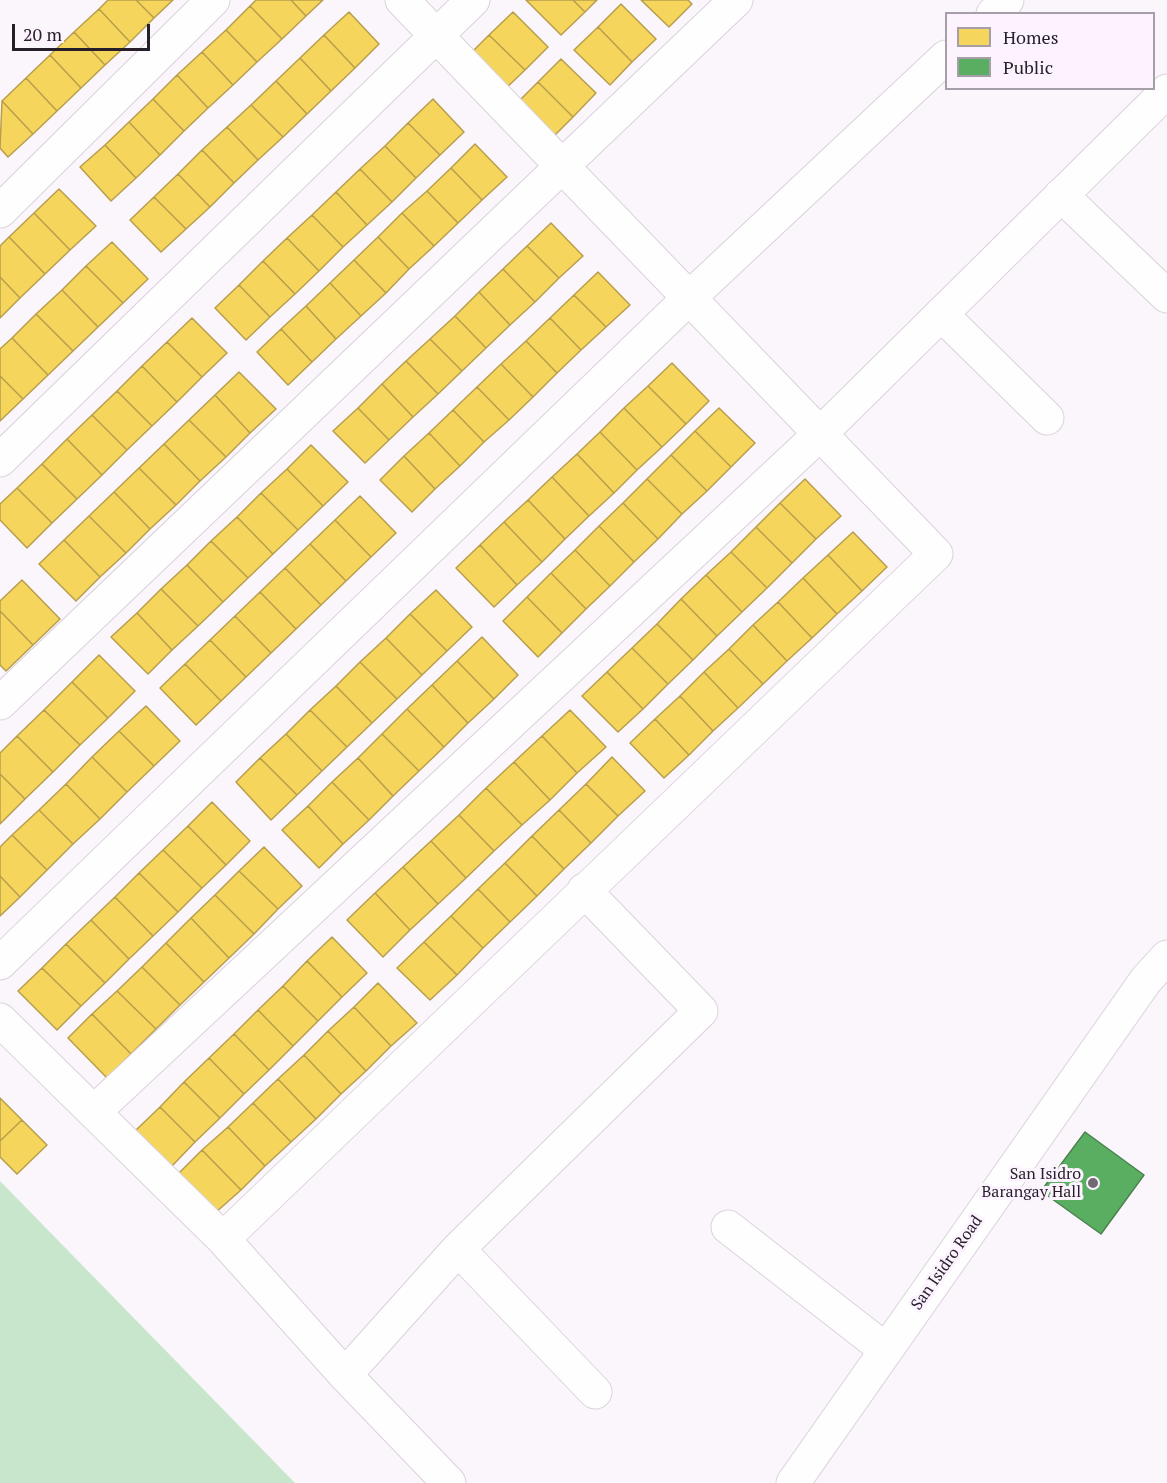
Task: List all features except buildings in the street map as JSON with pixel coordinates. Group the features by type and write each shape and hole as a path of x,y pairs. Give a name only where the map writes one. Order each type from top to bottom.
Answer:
{"street":[{"path":"0,211 213,0"},
{"path":"223,1239 936,554 402,0"},
{"path":"0,460 473,0"},
{"path":"0,703 736,0"},
{"path":"995,12 1007,0"},
{"path":"0,963 689,298 945,58"},
{"path":"95,1111 820,434 1167,91"},
{"path":"1061,195 1167,296"},
{"path":"941,314 1047,418"},
{"path":"345,1375 458,1249 701,1011 584,890"},
{"name":"San Isidro Road","path":"793,1483 1146,980 1167,957"},
{"path":"0,1020 223,1239 345,1375 449,1483"},
{"path":"728,1227 886,1350"},
{"path":"458,1249 595,1392"}],"green space":[{"path":"0,1181 295,1483 0,1483"}],"place":[{"name":"San Isidro Barangay Hall","path":"1093,1183"}]}
